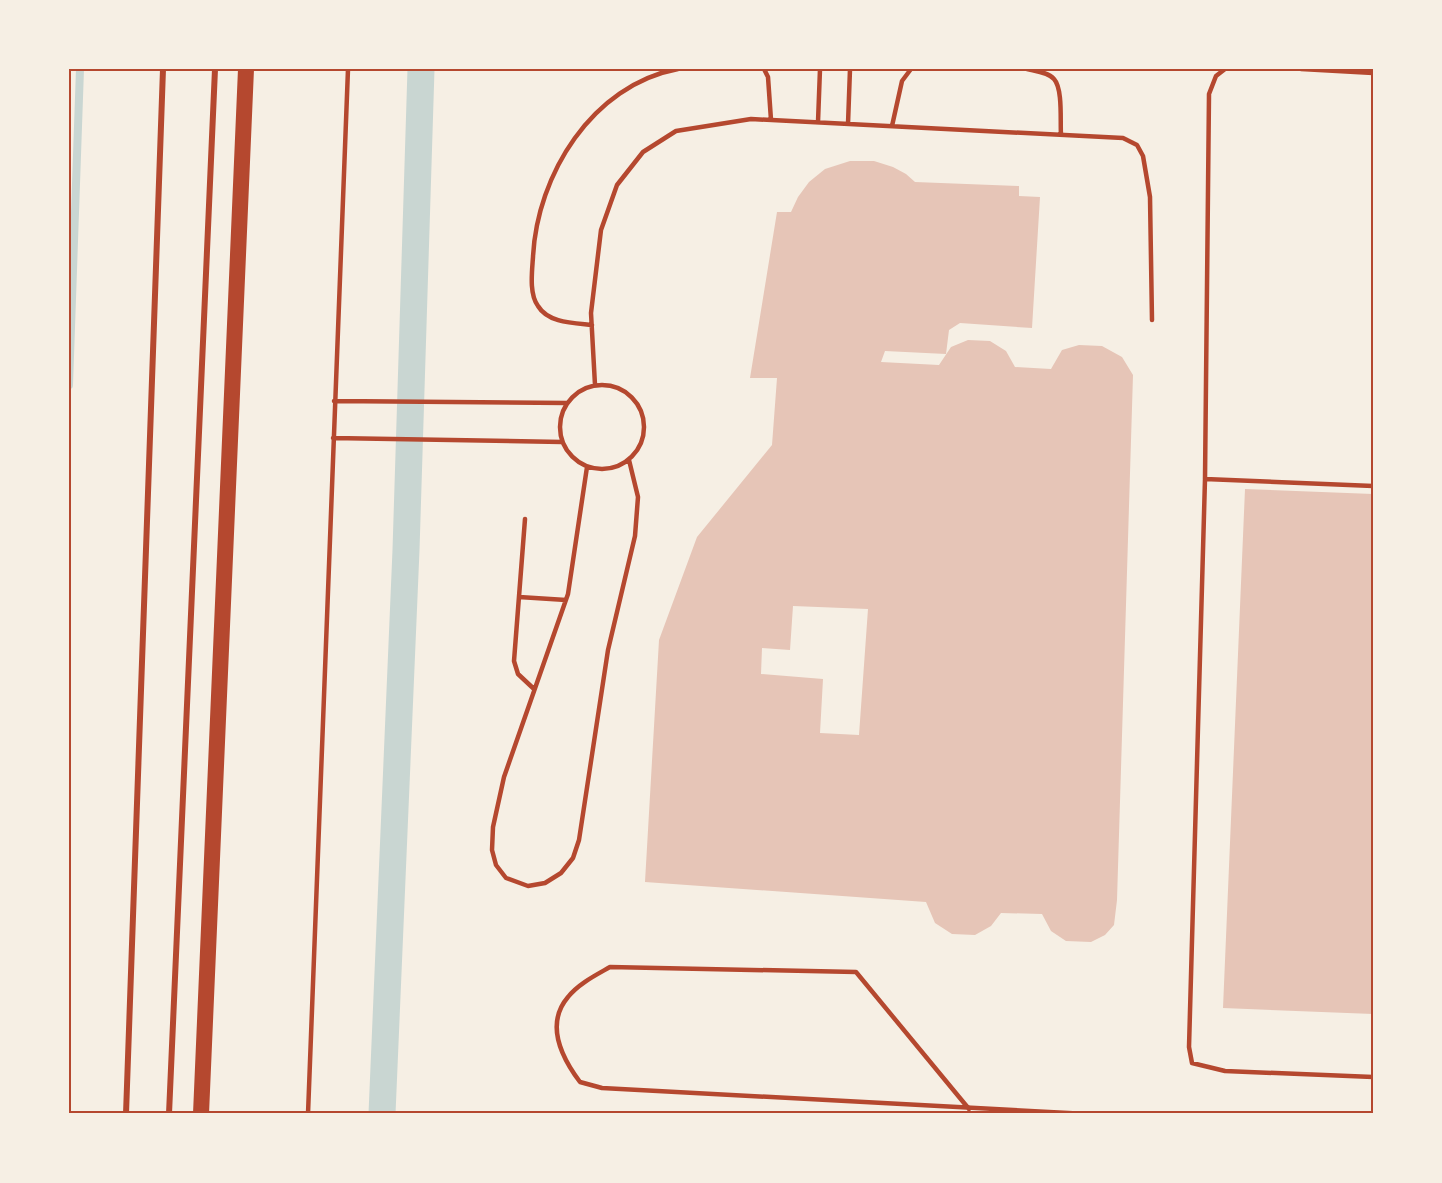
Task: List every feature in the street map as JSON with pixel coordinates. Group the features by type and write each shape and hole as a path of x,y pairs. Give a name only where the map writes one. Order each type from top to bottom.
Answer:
{"highway":[{"path":"201,1114 246,69"}],"street":[{"path":"126,1114 163,69"},
{"path":"169,1114 215,69"}],"lane":[{"path":"308,1114 348,69"},
{"path":"592,326 546,315 537,306 532,275 534,233 549,183 566,148 601,109 631,86 665,71 678,69"},
{"path":"764,69 768,77 771,120"},
{"path":"818,122 820,69"},
{"path":"848,124 850,69"},
{"path":"892,126 902,81 911,69"},
{"path":"1027,69 1047,74 1054,79 1059,91 1061,135"},
{"path":"1225,69 1216,76 1209,94 1204,479 1189,1047 1192,1063 1225,1071 1373,1077"},
{"path":"1301,69 1373,73"},
{"path":"595,385 591,313 601,230 617,185 643,152 676,131 751,119 1123,138 1137,145 1143,156 1150,197 1152,320"},
{"path":"595,385 609,385 622,390 633,398 641,409 645,423 644,437 638,449 629,460 609,469 587,467 576,461 567,453 559,428 561,415 567,403 574,395 595,385"},
{"path":"334,401 567,403"},
{"path":"333,438 562,442"},
{"path":"587,467 566,600 504,777 493,827 492,850 496,866 506,878 528,886 545,883 561,873 573,858 579,840 608,650 635,536 638,497 629,460"},
{"path":"1204,479 1373,486"},
{"path":"525,519 514,661 518,674 534,688"},
{"path":"519,597 566,600"},
{"path":"969,1109 856,972 610,967 585,982 567,997 557,1018 558,1038 565,1061 580,1082 602,1088 969,1109 1087,1114"}],"building":[{"path":"850,161 874,161 893,167 915,182 1019,186 1019,196 1040,197 1032,328 960,323 949,330 946,354 885,351 881,362 939,365 951,347 968,340 990,341 1006,351 1015,367 1051,369 1062,350 1079,345 1102,346 1122,357 1133,375 1117,900 1114,925 1105,935 1091,942 1066,941 1051,931 1042,914 1001,913 991,926 975,935 952,934 935,923 926,902 645,882 659,640 697,537 772,445 777,378 750,378 777,212 791,212 809,182 825,169","holes":["793,606 868,609 859,735 820,733 823,679 761,674 762,648 790,650"]},
{"path":"1245,489 1373,494 1373,1014 1223,1008"}],"waterway":[{"path":"69,385 80,69"},
{"path":"382,1114 406,550 421,69"}]}
